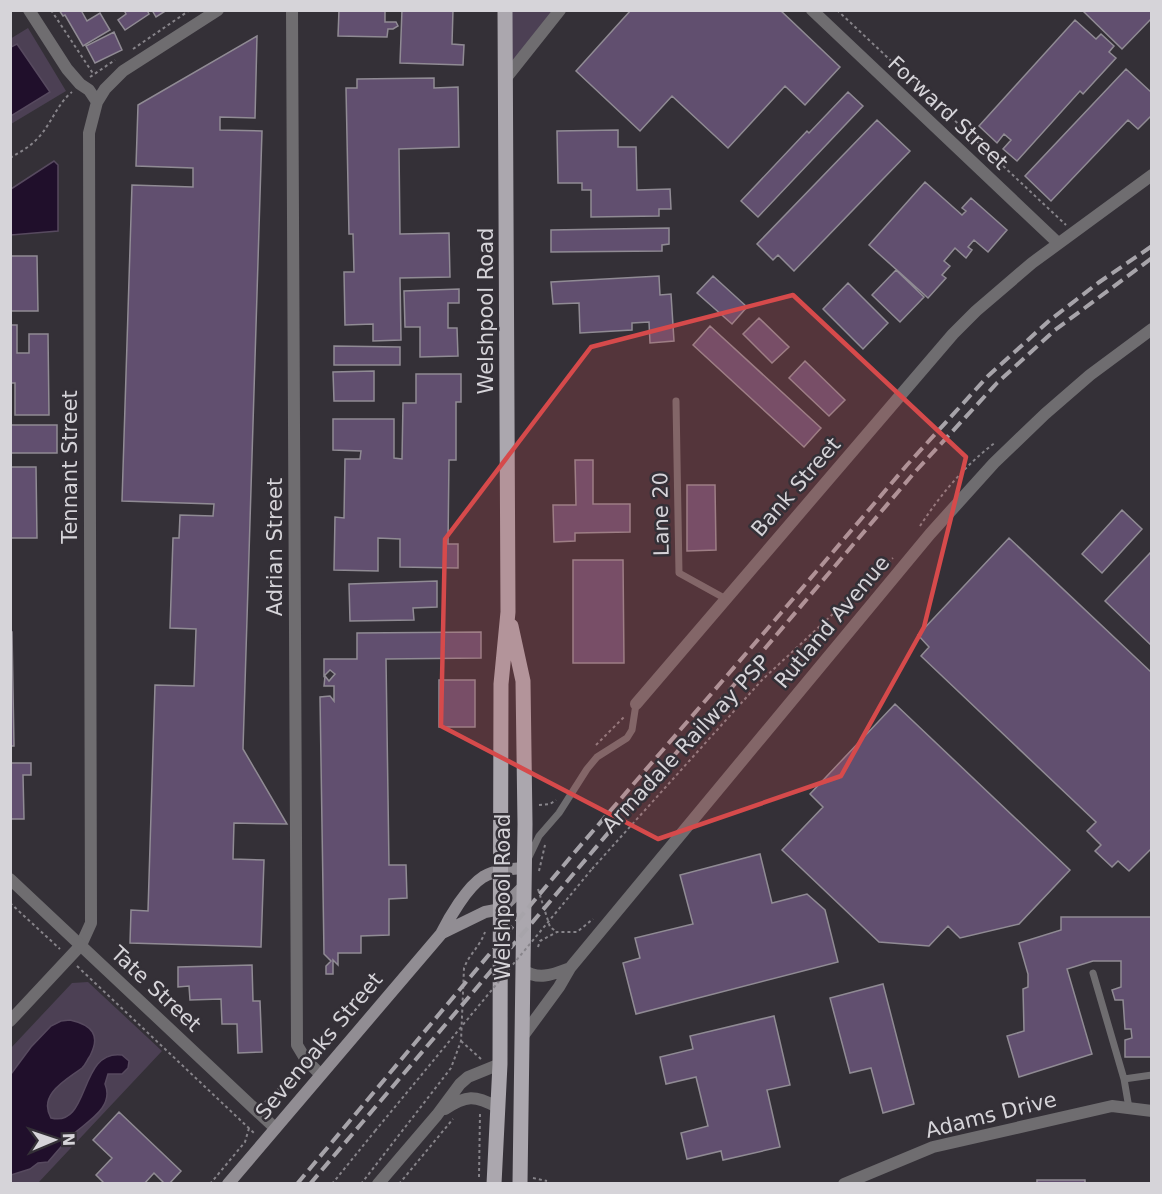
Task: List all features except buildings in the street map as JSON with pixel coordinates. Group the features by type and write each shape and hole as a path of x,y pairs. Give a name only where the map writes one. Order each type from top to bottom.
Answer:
{"main road":[{"name":"Welshpool Road","path":"494,1184 500,1065 501,684 508,612 505,10"},
{"name":"Welshpool Road","path":"508,612 523,681 524,868 530,885 523,970 520,1184"},
{"name":"Sevenoaks Street","path":"228,1184 441,934 454,909 481,878 501,870 524,868"},
{"name":"Sevenoaks Street","path":"441,934 485,912 501,909 530,885"}],"street":[{"path":"29,10 67,69 80,84 89,90 97,102 105,89 123,71 218,10"},
{"name":"Adrian Street","path":"292,10 297,1045 306,1060 320,1074"},
{"path":"506,78 560,10"},
{"name":"Forward Street","path":"812,10 1058,243"},
{"name":"Tennant Street","path":"81,945 91,923 89,133 97,102"},
{"name":"Bank Street","path":"636,704 976,310 1058,243 1152,175"},
{"name":"Rutland Avenue","path":"523,1036 570,968 930,534 994,464 1045,414 1090,375 1152,329"},
{"name":"Tate Street","path":"10,879 275,1128"},
{"path":"10,1021 81,945"},
{"path":"523,970 530,975 544,976 570,968"},
{"path":"378,1184 460,1083 468,1077 500,1065"},
{"path":"436,1114 464,1099 480,1098 497,1107"},
{"name":"Adams Drive","path":"844,1184 933,1147 1112,1106 1152,1112"}],"lane":[{"name":"Lane 20","path":"676,401 679,573 726,599"},
{"name":"Bank Street","path":"524,868 542,833 559,813 587,769 597,757 627,738 632,730 636,704"},
{"path":"1093,973 1124,1078 1129,1108"},
{"path":"1124,1078 1152,1076"}],"path":[{"path":"51,10 94,75"},
{"path":"837,10 1066,225"},
{"path":"915,532 943,492 979,455 1002,438"},
{"name":"Armadale Railway PSP","path":"333,1184 592,869 762,680 895,556"},
{"path":"539,875 546,847 542,833"},
{"path":"530,885 550,927 557,932"},
{"path":"10,903 264,1141"},
{"path":"361,1184 451,1068 461,1041 464,968 469,957 480,946 485,932"},
{"path":"283,1101 278,1105 265,1103 295,1074 315,1050"},
{"path":"293,1090 297,1084 295,1074"},
{"path":"479,1177 480,1098"},
{"path":"245,1124 257,1111"},
{"path":"399,1184 455,1118"},
{"path":"210,1184 245,1142 249,1128"}],"highlighted area":[{"path":"793,295 966,457 924,627 841,776 658,839 441,726 445,539 591,347"}],"shaded area":[{"path":"505,11 560,11 506,78"},
{"path":"28,28 66,91 11,124 10,39"},
{"path":"17,44 50,92 11,116 11,47"},
{"path":"54,161 58,165 58,231 11,235 11,189"},
{"path":"88,982 162,1051 38,1183 11,1184 10,1049 72,983"},
{"path":"70,1020 89,1028 95,1042 83,1066 62,1082 51,1095 48,1109 51,1118 64,1118 73,1112 91,1075 98,1064 108,1056 122,1055 129,1061 128,1068 122,1074 108,1074 105,1084 106,1100 103,1107 71,1136 48,1162 38,1163 30,1169 11,1175 11,1074 31,1047 51,1026"}],"railway":[{"path":"297,1184 574,853 907,465 988,376 1050,320 1152,246"},
{"path":"310,1184 914,473 997,383 1055,330 1152,258"}]}
